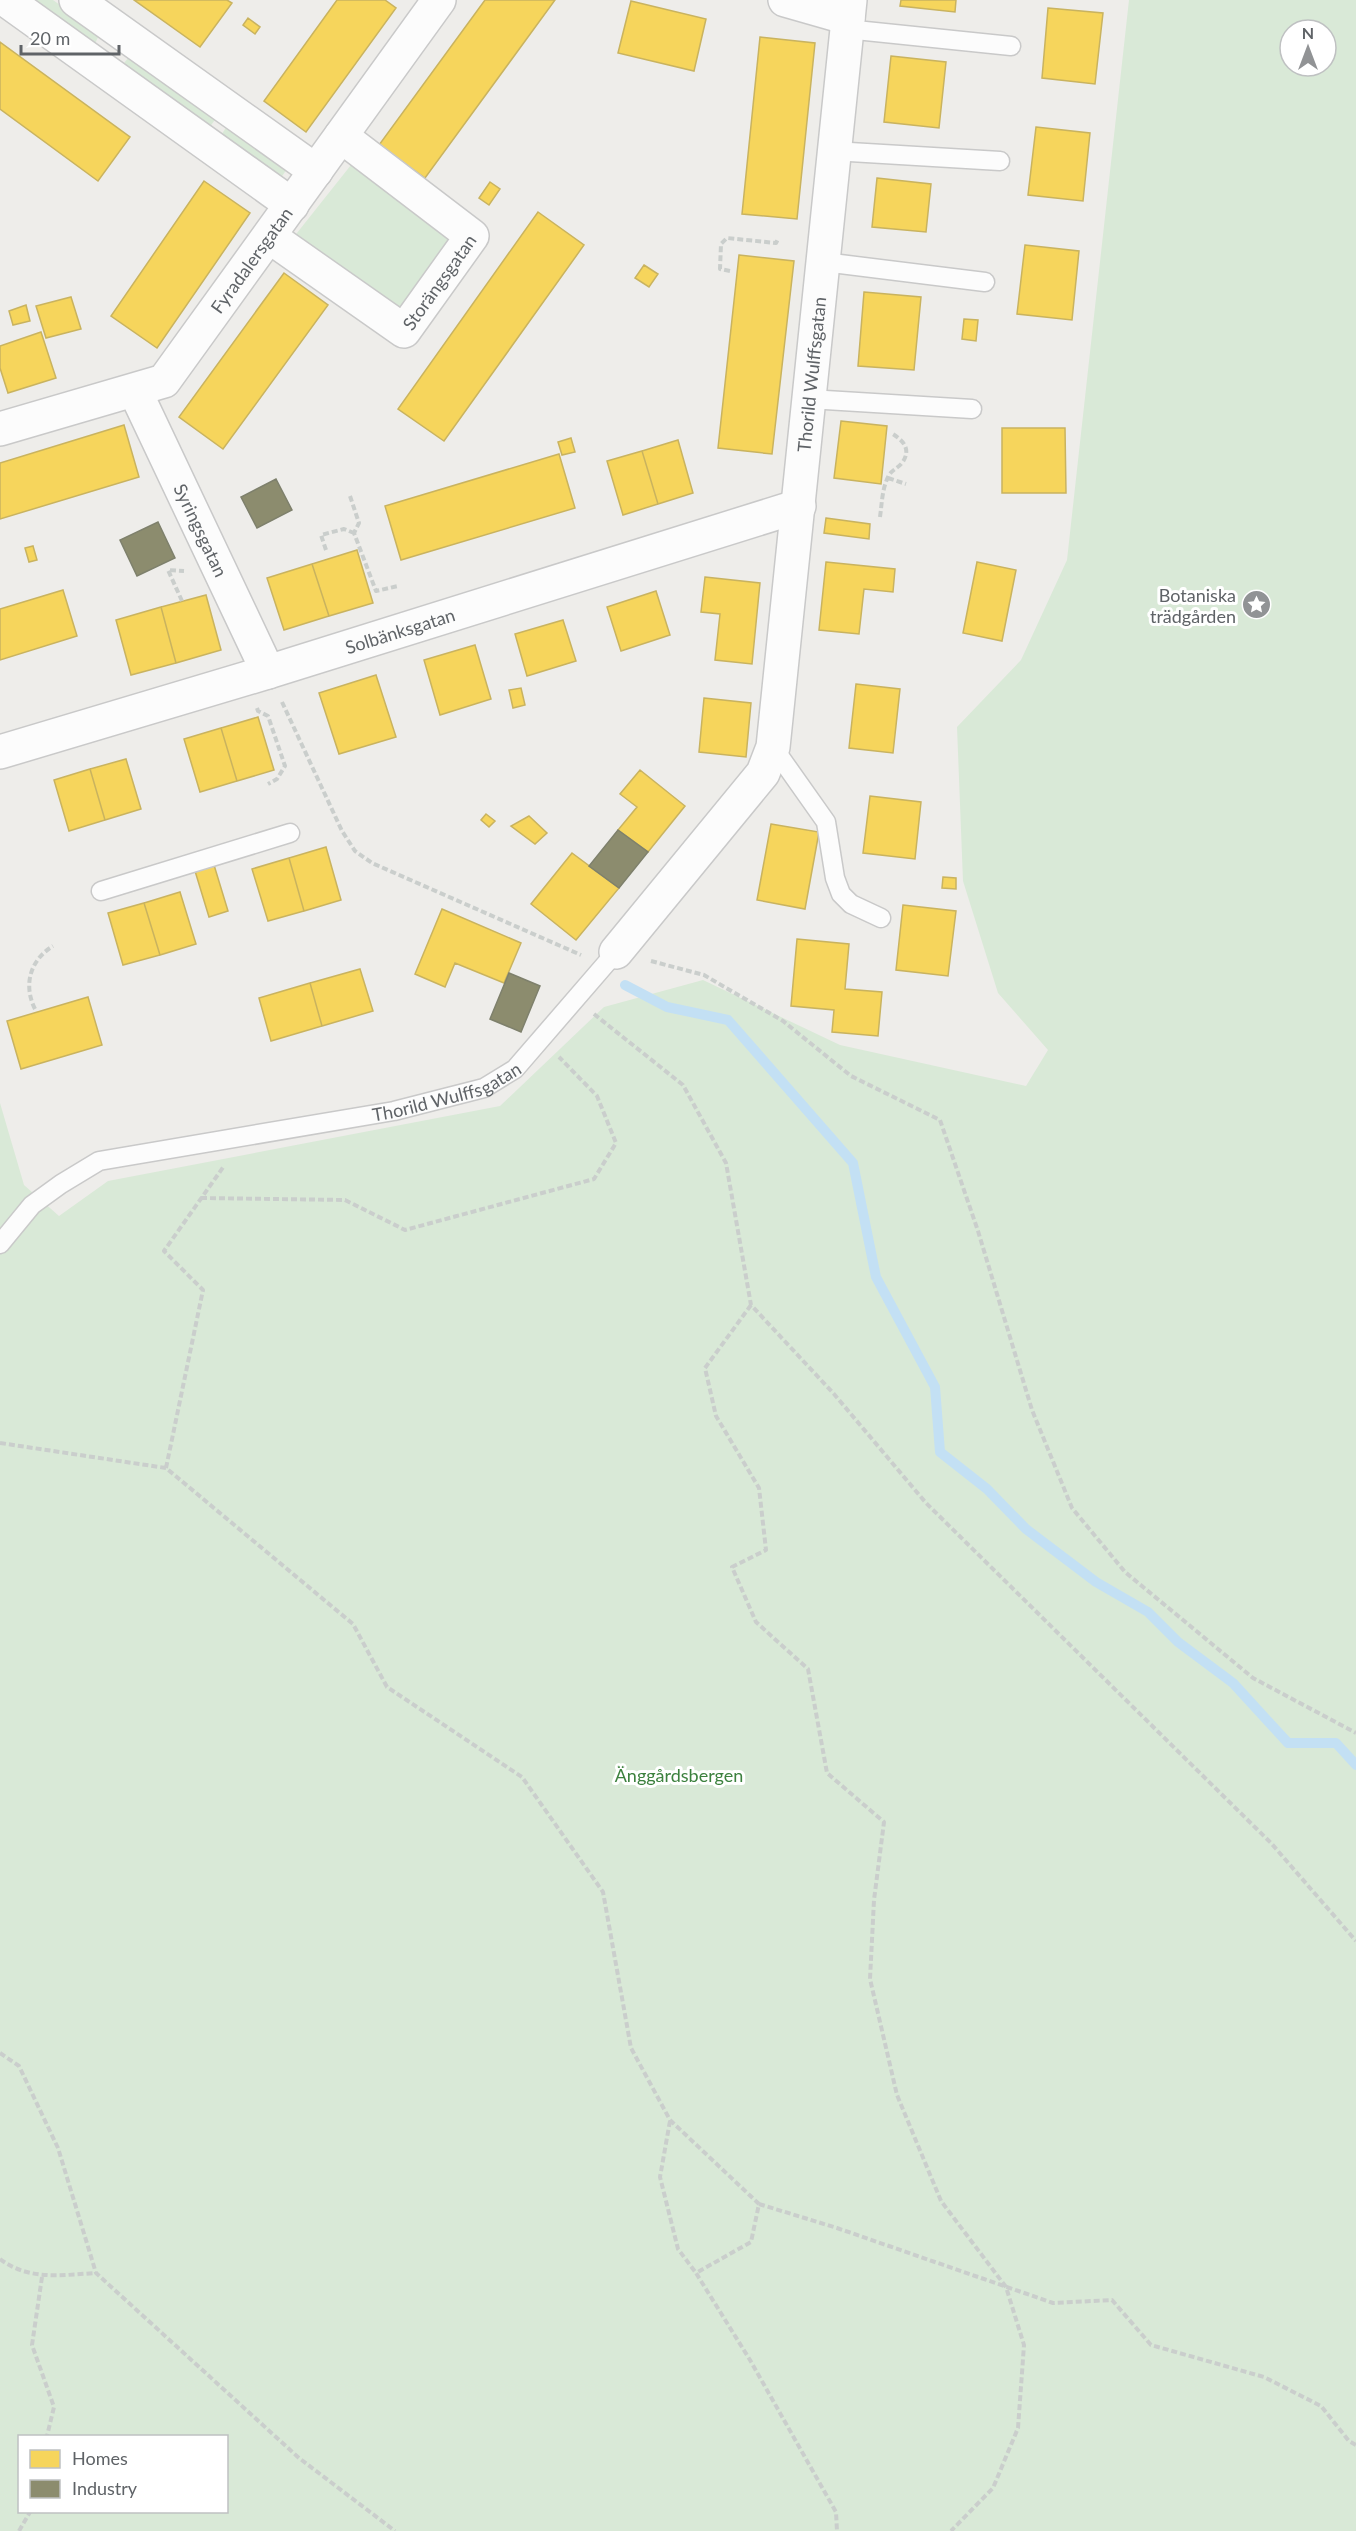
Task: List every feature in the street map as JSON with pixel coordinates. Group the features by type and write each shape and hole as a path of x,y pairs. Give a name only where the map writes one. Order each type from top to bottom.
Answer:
{"street":[{"path":"6,0 292,205"},
{"path":"76,0 316,171"},
{"name":"Fyradalersgatan","path":"0,429 164,381 439,0"},
{"path":"785,0 848,16"},
{"name":"Thorild Wulffsgatan","path":"616,952 763,773 773,747 848,16"},
{"path":"101,67 124,35"},
{"name":"Storängsgatan","path":"270,237 404,331 472,236 341,136"},
{"name":"Syringsgatan","path":"135,391 268,672"},
{"name":"Solbänksgatan","path":"0,752 268,672 799,506"}],"lane":[{"path":"848,16 1011,46"},
{"path":"834,151 1000,160"},
{"path":"824,262 985,282"},
{"path":"809,399 972,409"},
{"path":"773,747 826,822 835,878 841,894 851,904 881,918"},
{"path":"101,891 290,833"},
{"name":"Thorild Wulffsgatan","path":"0,1244 32,1205 99,1161 394,1111 484,1088 515,1069 616,952"}],"path":[{"path":"730,271 720,269 721,244 727,238 776,243 778,239"},
{"path":"880,517 883,490 889,473 901,464 906,454 906,446 900,438 891,433"},
{"path":"888,478 906,484"},
{"path":"350,496 359,523 354,533 376,591 398,586"},
{"path":"326,550 321,535 344,529 354,533"},
{"path":"268,672 342,831 355,851 372,863 580,955 616,952 704,975 783,1021 851,1076 940,1120 978,1231 1032,1410 1072,1508 1125,1572 1253,1678 1356,1732"},
{"path":"257,702 258,711 268,716 285,766 277,779 268,784"},
{"path":"35,1009 30,999 28,986 41,954 53,946"},
{"path":"574,999 683,1085 726,1163 751,1305 834,1394 926,1503 1270,1843 1356,1941"},
{"path":"201,1198 345,1200 405,1230 594,1179 616,1143 597,1096 541,1038"},
{"path":"166,1468 203,1290 164,1251 245,1136"},
{"path":"751,1305 705,1368 716,1416 759,1488 766,1550 732,1567 756,1622 808,1669 827,1773 884,1822 874,1900 870,1979 897,2094 941,2201 1006,2287 1024,2345 1018,2428 993,2488 951,2531"},
{"path":"0,1443 166,1468 353,1624 387,1687 522,1777 603,1892 631,2048 670,2120 759,2204 837,2228 1053,2303 1112,2300 1151,2345 1263,2377 1302,2396 1321,2406 1349,2442 1356,2445"},
{"path":"0,2053 19,2066 58,2148 96,2273 298,2458 395,2531"},
{"path":"670,2120 660,2177 678,2249 696,2273 750,2360 836,2512 837,2531"},
{"path":"696,2273 751,2242 759,2204"},
{"path":"0,2259 11,2267 42,2277 96,2273"},
{"path":"42,2277 32,2345 54,2407 47,2435"},
{"path":"20,2531 29,2513"}],"green space":[{"path":"30,0 53,0 96,31 98,37 95,44"},
{"name":"Änggårdsbergen","path":"1129,0 1356,0 1356,2531 0,2531 0,1103 24,1185 59,1216 108,1181 500,1106 604,1007 703,980 840,1045 1026,1086 1048,1050 998,993 963,881 957,727 1021,660 1067,560"},
{"path":"129,57 217,117 209,128 125,68 124,63"},
{"path":"227,126 287,169 280,179 220,137"},
{"path":"351,165 448,236 447,253 408,307 397,310 293,238"}],"building: Homes":[{"path":"134,0 227,0 232,3 200,47"},
{"path":"337,0 385,0 396,8 306,132 264,101"},
{"path":"485,0 555,0 425,178 379,145"},
{"path":"901,0 956,0 955,12 900,6"},
{"path":"631,1 706,19 694,71 618,53"},
{"path":"1048,8 1103,13 1095,84 1042,78"},
{"path":"248,18 260,27 255,34 243,25"},
{"path":"760,37 815,43 797,219 742,214"},
{"path":"0,42 130,137 98,181 0,109"},
{"path":"891,56 946,62 939,128 884,122"},
{"path":"1036,127 1090,133 1083,201 1028,195"},
{"path":"877,178 931,184 926,232 872,227"},
{"path":"204,181 250,213 157,348 111,316"},
{"path":"490,182 500,189 489,205 479,198"},
{"path":"538,212 584,245 444,441 398,409"},
{"path":"1025,245 1079,251 1072,320 1017,314"},
{"path":"739,255 794,261 772,454 718,448"},
{"path":"644,265 658,274 649,287 635,278"},
{"path":"284,273 328,305 223,449 179,417"},
{"path":"864,292 921,297 914,370 858,366"},
{"path":"71,297 81,329 46,338 36,306"},
{"path":"26,305 30,321 13,325 9,311"},
{"path":"964,319 978,320 976,341 962,339"},
{"path":"41,332 56,378 8,393 0,368 0,346"},
{"path":"841,421 887,426 881,484 834,478"},
{"path":"124,425 139,477 0,519 0,463"},
{"path":"1002,428 1065,428 1066,493 1002,493"},
{"path":"571,438 575,452 562,455 558,442"},
{"path":"678,440 693,493 658,504 642,451"},
{"path":"642,451 658,504 623,515 607,461"},
{"path":"559,454 575,508 401,560 385,506"},
{"path":"826,518 870,524 869,539 824,533"},
{"path":"33,546 37,560 29,562 25,548"},
{"path":"357,550 373,603 329,616 312,564"},
{"path":"826,562 895,569 893,592 864,589 859,634 819,630"},
{"path":"977,562 1016,570 1002,641 963,633"},
{"path":"312,564 329,616 284,630 267,578"},
{"path":"705,577 760,583 752,664 715,660 720,614 701,612"},
{"path":"63,590 77,636 0,660 0,609"},
{"path":"656,591 670,635 621,651 607,607"},
{"path":"206,595 221,650 176,663 161,607"},
{"path":"161,607 176,663 131,675 116,620"},
{"path":"563,620 576,661 527,676 515,634"},
{"path":"475,645 491,699 440,715 424,660"},
{"path":"376,675 396,737 339,754 319,693"},
{"path":"856,684 900,689 893,753 849,748"},
{"path":"521,688 525,705 513,708 509,690"},
{"path":"704,698 751,703 746,757 699,752"},
{"path":"258,717 274,770 237,781 221,728"},
{"path":"221,728 237,781 200,792 184,739"},
{"path":"126,759 141,809 105,820 90,769"},
{"path":"90,769 105,820 69,831 54,780"},
{"path":"640,770 685,806 648,852 618,830 637,807 620,794"},
{"path":"870,796 921,802 915,859 863,853"},
{"path":"486,814 495,821 489,827 481,820"},
{"path":"529,816 547,833 535,844 511,826"},
{"path":"771,824 819,832 805,909 757,900"},
{"path":"326,847 341,900 304,911 289,858"},
{"path":"572,853 619,888 576,940 531,904"},
{"path":"289,858 304,911 268,921 252,869"},
{"path":"214,865 228,911 209,917 195,871"},
{"path":"943,877 956,878 956,889 942,888"},
{"path":"180,892 196,944 160,955 144,903"},
{"path":"144,903 160,955 123,965 108,913"},
{"path":"903,905 956,911 948,976 896,970"},
{"path":"442,909 521,943 504,983 455,963 445,987 415,974"},
{"path":"797,939 849,944 845,989 882,992 878,1036 832,1032 834,1010 791,1006"},
{"path":"360,969 373,1011 322,1026 310,983"},
{"path":"310,983 322,1026 271,1041 259,998"},
{"path":"88,997 102,1045 21,1069 7,1021"}],"building: Industry":[{"path":"276,479 292,510 257,528 241,497"},
{"path":"158,522 175,558 137,576 120,540"},
{"path":"618,830 648,852 619,888 589,866"},
{"path":"509,973 540,986 521,1032 490,1019"}],"waterway":[{"path":"625,985 667,1007 728,1020 853,1163 876,1277 935,1387 940,1452 987,1489 1026,1529 1096,1582 1148,1612 1178,1642 1233,1683 1288,1743 1336,1743 1356,1765"}],"place":[{"name":"Botaniska trädgården","path":"1257,605"}]}
